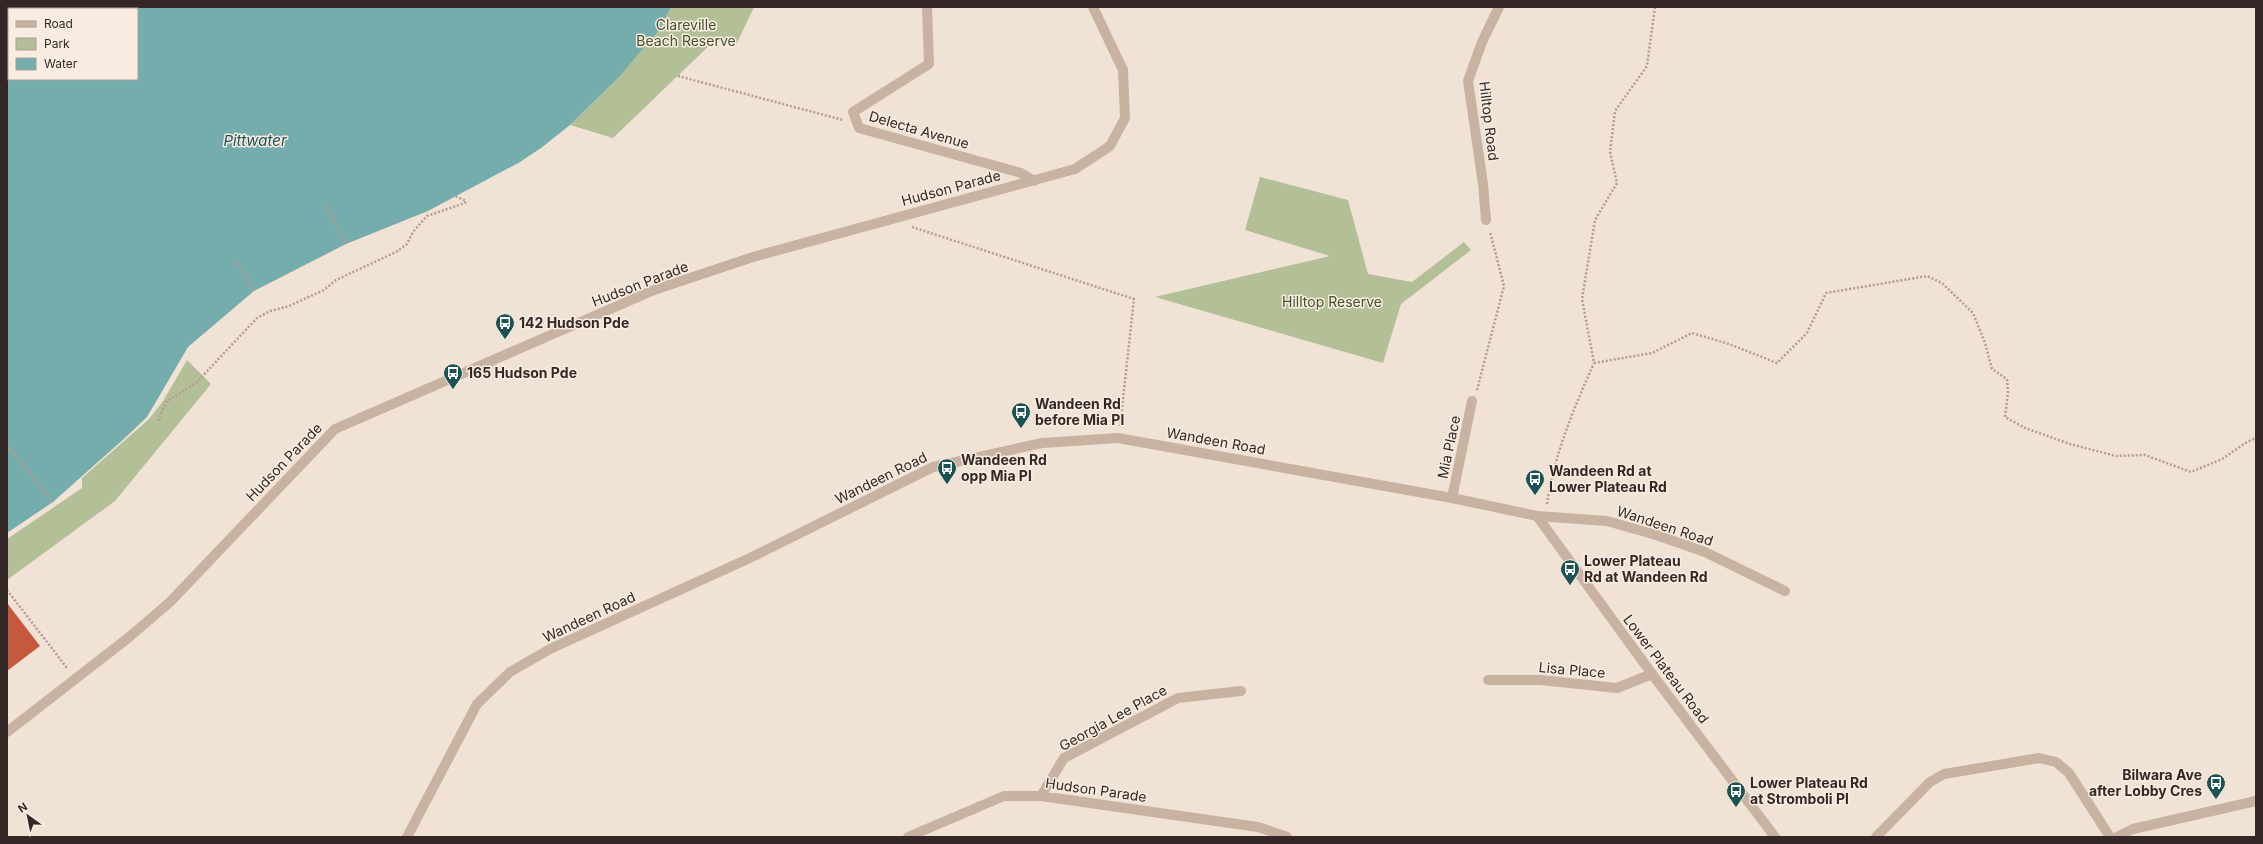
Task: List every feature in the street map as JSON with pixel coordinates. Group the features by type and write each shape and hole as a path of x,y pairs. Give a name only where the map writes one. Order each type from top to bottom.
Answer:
{"street":[{"name":"Delecta Avenue","path":"927,7 929,64 853,112 859,128 1021,173 1034,181"},
{"name":"Hudson Parade","path":"7,732 128,638 170,602 336,428 654,290 761,255 1075,169 1110,146 1125,118 1123,70 1093,7"},
{"name":"Hilltop Road","path":"1486,220 1483,184 1468,81 1482,42 1499,7"},
{"name":"Mia Place","path":"1452,498 1472,402"},
{"name":"Wandeen Road","path":"407,837 477,704 510,672 550,649 752,557 933,467 1042,443 1118,438 1452,498 1541,516 1607,521 1656,535 1705,552 1785,592"},
{"name":"Lower Plateau Road","path":"1541,516 1652,674 1775,837"},
{"name":"Lisa Place","path":"1488,680 1540,680 1617,688 1652,674"},
{"name":"Georgia Lee Place","path":"1041,796 1064,758 1178,698 1241,691"},
{"path":"1876,837 1930,782 1944,774 2040,758 2056,762 2069,773 2110,837"},
{"name":"Hudson Parade","path":"908,837 1004,796 1041,796 1258,827 1287,837"},
{"path":"2117,837 2133,828 2256,801"}],"path":[{"path":"1541,516 1575,406 1594,363 1582,299 1588,258 1595,220 1617,183 1610,152 1615,111 1647,66 1655,7"},
{"path":"678,76 840,121 855,117"},
{"path":"158,421 166,402 196,383 257,318 270,311 289,306 324,290 336,280 396,252 407,244 413,232 427,216 465,203 466,200 453,195"},
{"path":"325,204 346,244"},
{"path":"1472,402 1504,286 1486,220"},
{"path":"910,227 1134,299 1118,438"},
{"path":"237,261 254,291"},
{"path":"1594,363 1652,353 1692,333 1729,344 1777,363 1807,333 1826,293 1927,276 1942,283 1973,313 1985,343 1992,369 2007,379 2008,393 2005,417 2025,428 2070,444 2116,456 2145,455 2191,472 2222,459 2247,442 2256,438"},
{"path":"7,445 53,502"},
{"path":"7,590 67,668"}],"green space":[{"name":"Clareville Beach Reserve","path":"671,7 754,7 735,47 715,40 613,138 570,125 612,84 638,55 661,24"},
{"name":"Hilltop Reserve","path":"1260,177 1348,200 1368,274 1412,282 1464,242 1471,250 1401,304 1383,363 1155,297 1330,256 1245,230"},
{"path":"187,360 211,384 115,501 7,580 7,539 82,488 82,478 149,419 163,401"}],"water":[{"name":"Pittwater","path":"7,7 671,7 659,30 620,76 570,125 541,148 520,162 428,211 346,244 254,291 188,347 147,417 53,502 7,533"}],"building":[{"path":"7,603 40,646 7,671"}],"place":[{"name":"142 Hudson Pde","path":"505,340"},
{"name":"165 Hudson Pde","path":"453,390"},
{"name":"Wandeen Rd before Mia Pl","path":"1021,429"},
{"name":"Wandeen Rd opp Mia Pl","path":"947,485"},
{"name":"Wandeen Rd at Lower Plateau Rd","path":"1535,496"},
{"name":"Lower Plateau Rd at Wandeen Rd","path":"1570,586"},
{"name":"Bilwara Ave after Lobby Cres","path":"2216,800"},
{"name":"Lower Plateau Rd at Stromboli Pl","path":"1736,808"}]}
